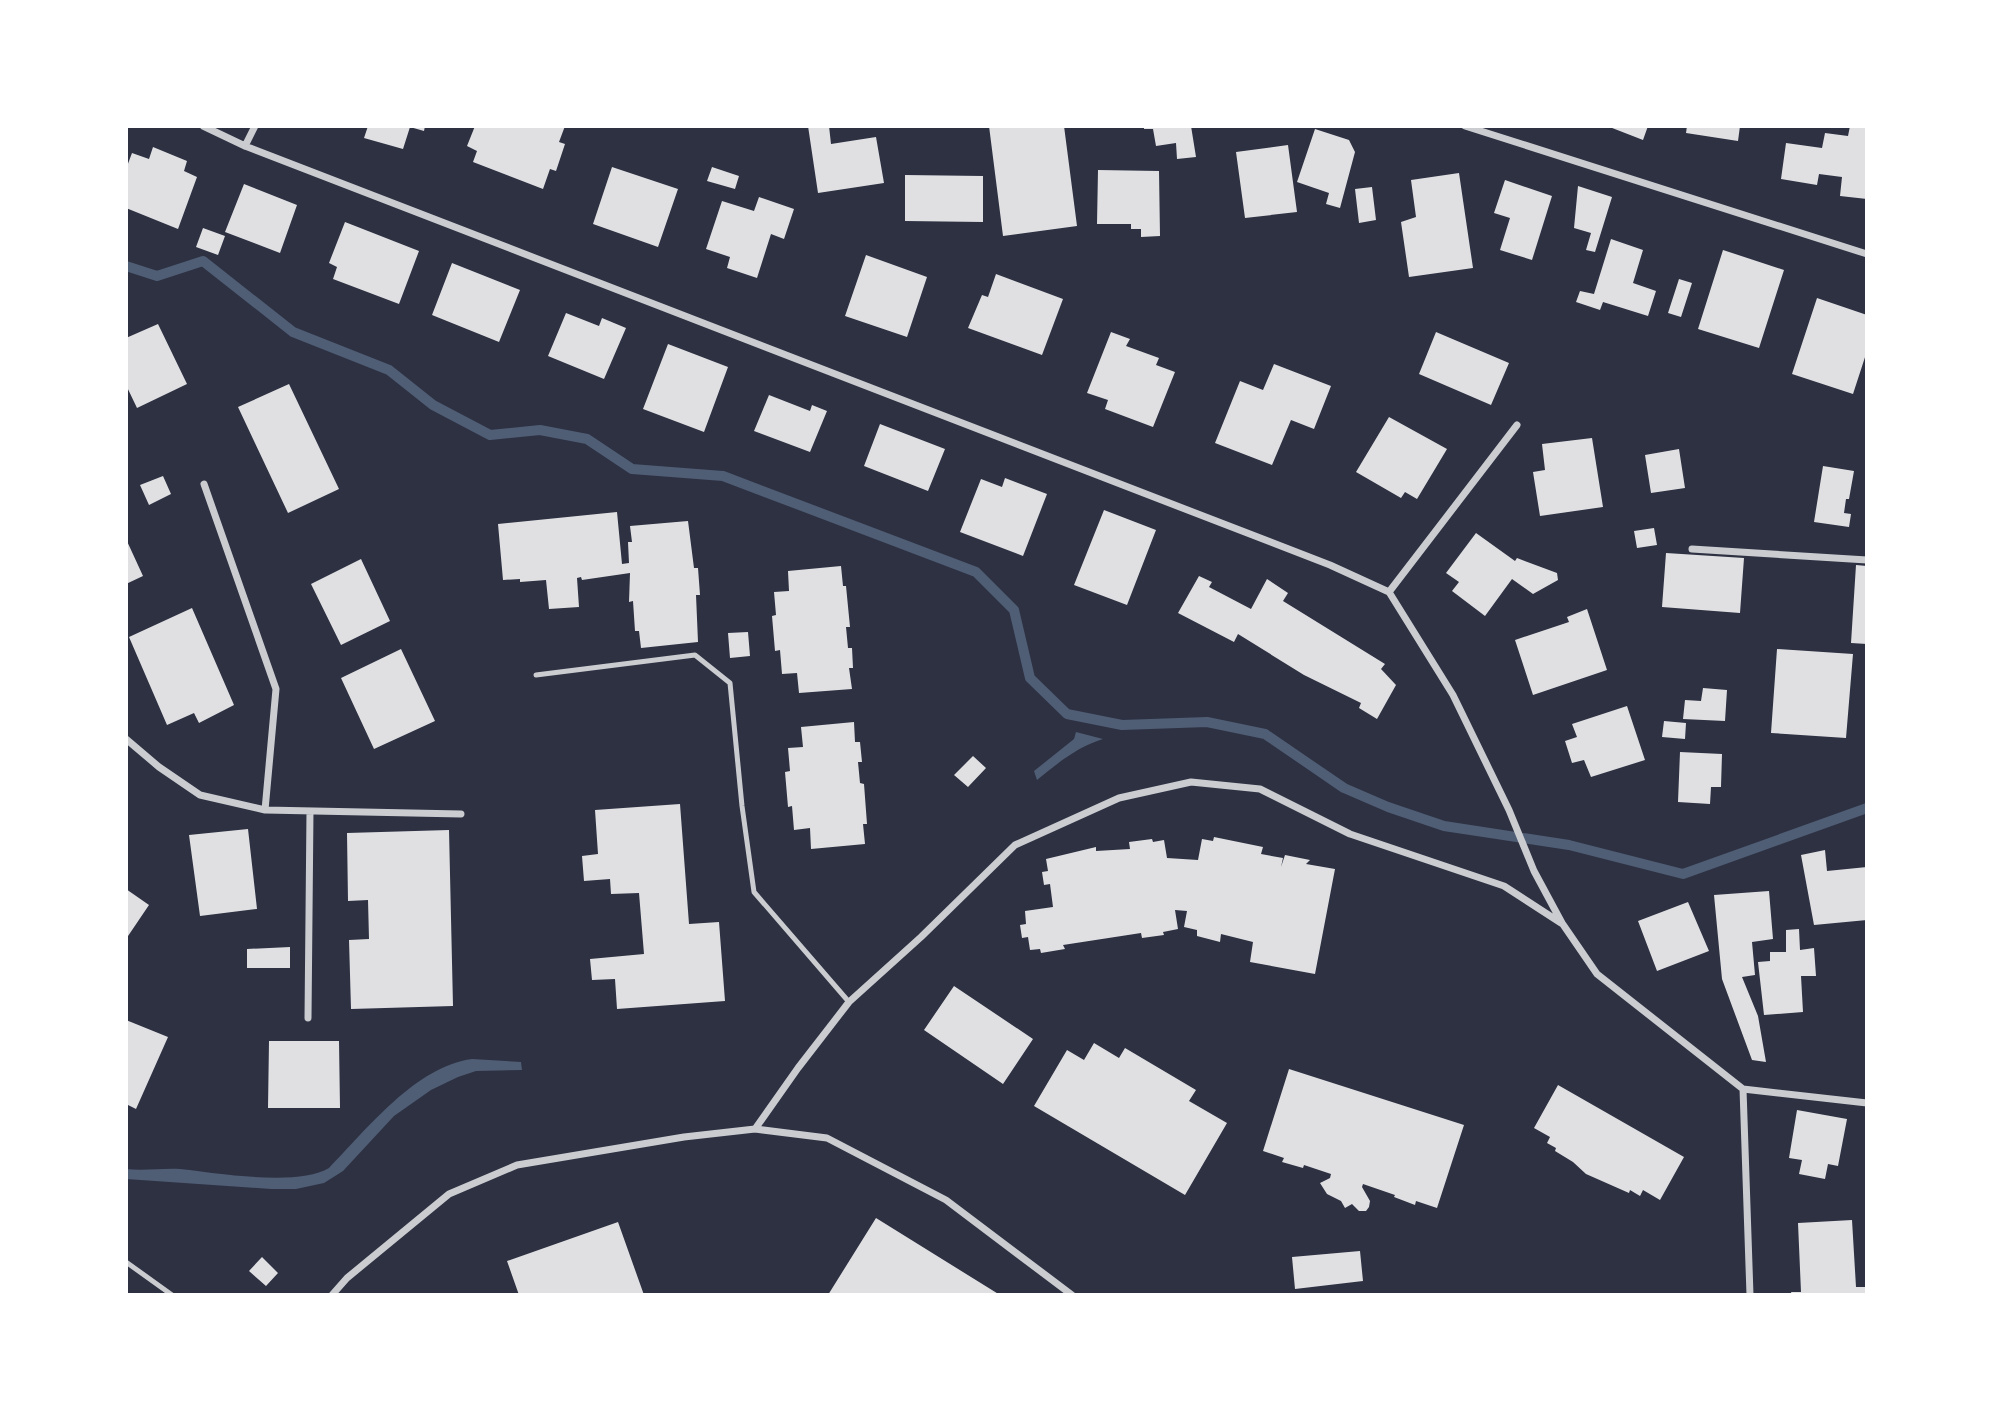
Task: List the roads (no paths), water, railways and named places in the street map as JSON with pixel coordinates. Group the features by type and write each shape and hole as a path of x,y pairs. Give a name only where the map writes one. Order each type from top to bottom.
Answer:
{"street":[{"path":"203,126 245,146 1317,560 1388,592 1453,695 1509,810 1534,871 1562,923 1597,974 1743,1089 1867,1103"},
{"path":"245,146 254,126"},
{"path":"1465,126 1867,254"},
{"path":"1388,592 1517,425"},
{"path":"204,484 276,689 265,810"},
{"path":"1692,549 1867,560"},
{"path":"126,739 200,795 265,810 461,814"},
{"path":"755,1129 849,1002 921,937 1015,845 1119,798 1191,782 1259,789 1350,834 1504,886 1562,923"},
{"path":"307,1018 310,811"},
{"path":"1743,1089 1750,1295"},
{"path":"332,1295 347,1278 449,1194 517,1165 684,1137 755,1129 827,1138 946,1200 1072,1295"}],"lane":[{"path":"536,675 695,655 730,683 742,806 754,892 849,1002"},
{"path":"126,1262 172,1295"}],"water":[{"path":"1076,732 1103,739 1076,751 1037,780 1034,771 1074,739"},
{"path":"472,1059 521,1062 522,1070 476,1071 431,1090 394,1116 343,1171 324,1183 296,1189 271,1189 126,1179 126,1169 180,1169 278,1178 315,1174 329,1168 393,1102 412,1087 451,1064"}],"waterway":[{"path":"126,266 157,276 203,261 293,332 389,370 433,405 490,435 540,430 587,439 632,469 723,476 976,572 1014,610 1030,678 1067,714 1122,725 1207,722 1265,734 1344,788 1388,807 1444,826 1569,845 1683,874 1867,808"}]}
